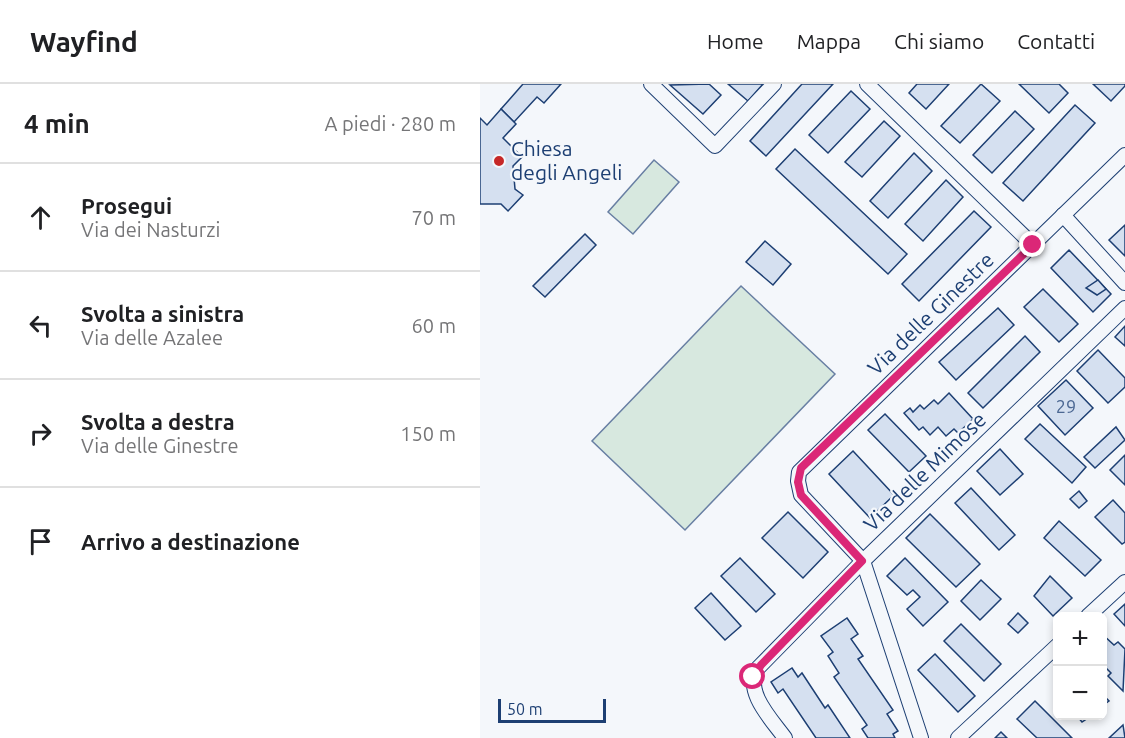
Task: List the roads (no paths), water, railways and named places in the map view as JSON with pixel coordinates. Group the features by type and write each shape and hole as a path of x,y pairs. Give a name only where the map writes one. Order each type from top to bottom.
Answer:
{"street":[{"path":"651,84 715,146 774,84"},
{"path":"867,84 1033,245"},
{"name":"Via delle Ginestre","path":"862,561 804,499 798,482 804,465 1125,155"},
{"path":"1063,215 1125,283"},
{"name":"Via delle Mimose","path":"921,738 862,561 1125,308"},
{"path":"785,738 756,695 753,681 755,672 862,561"},
{"path":"1092,612 1125,582"},
{"path":"958,738 1053,650"}],"place":[{"name":"Chiesa degli Angeli","path":"499,161"}]}
